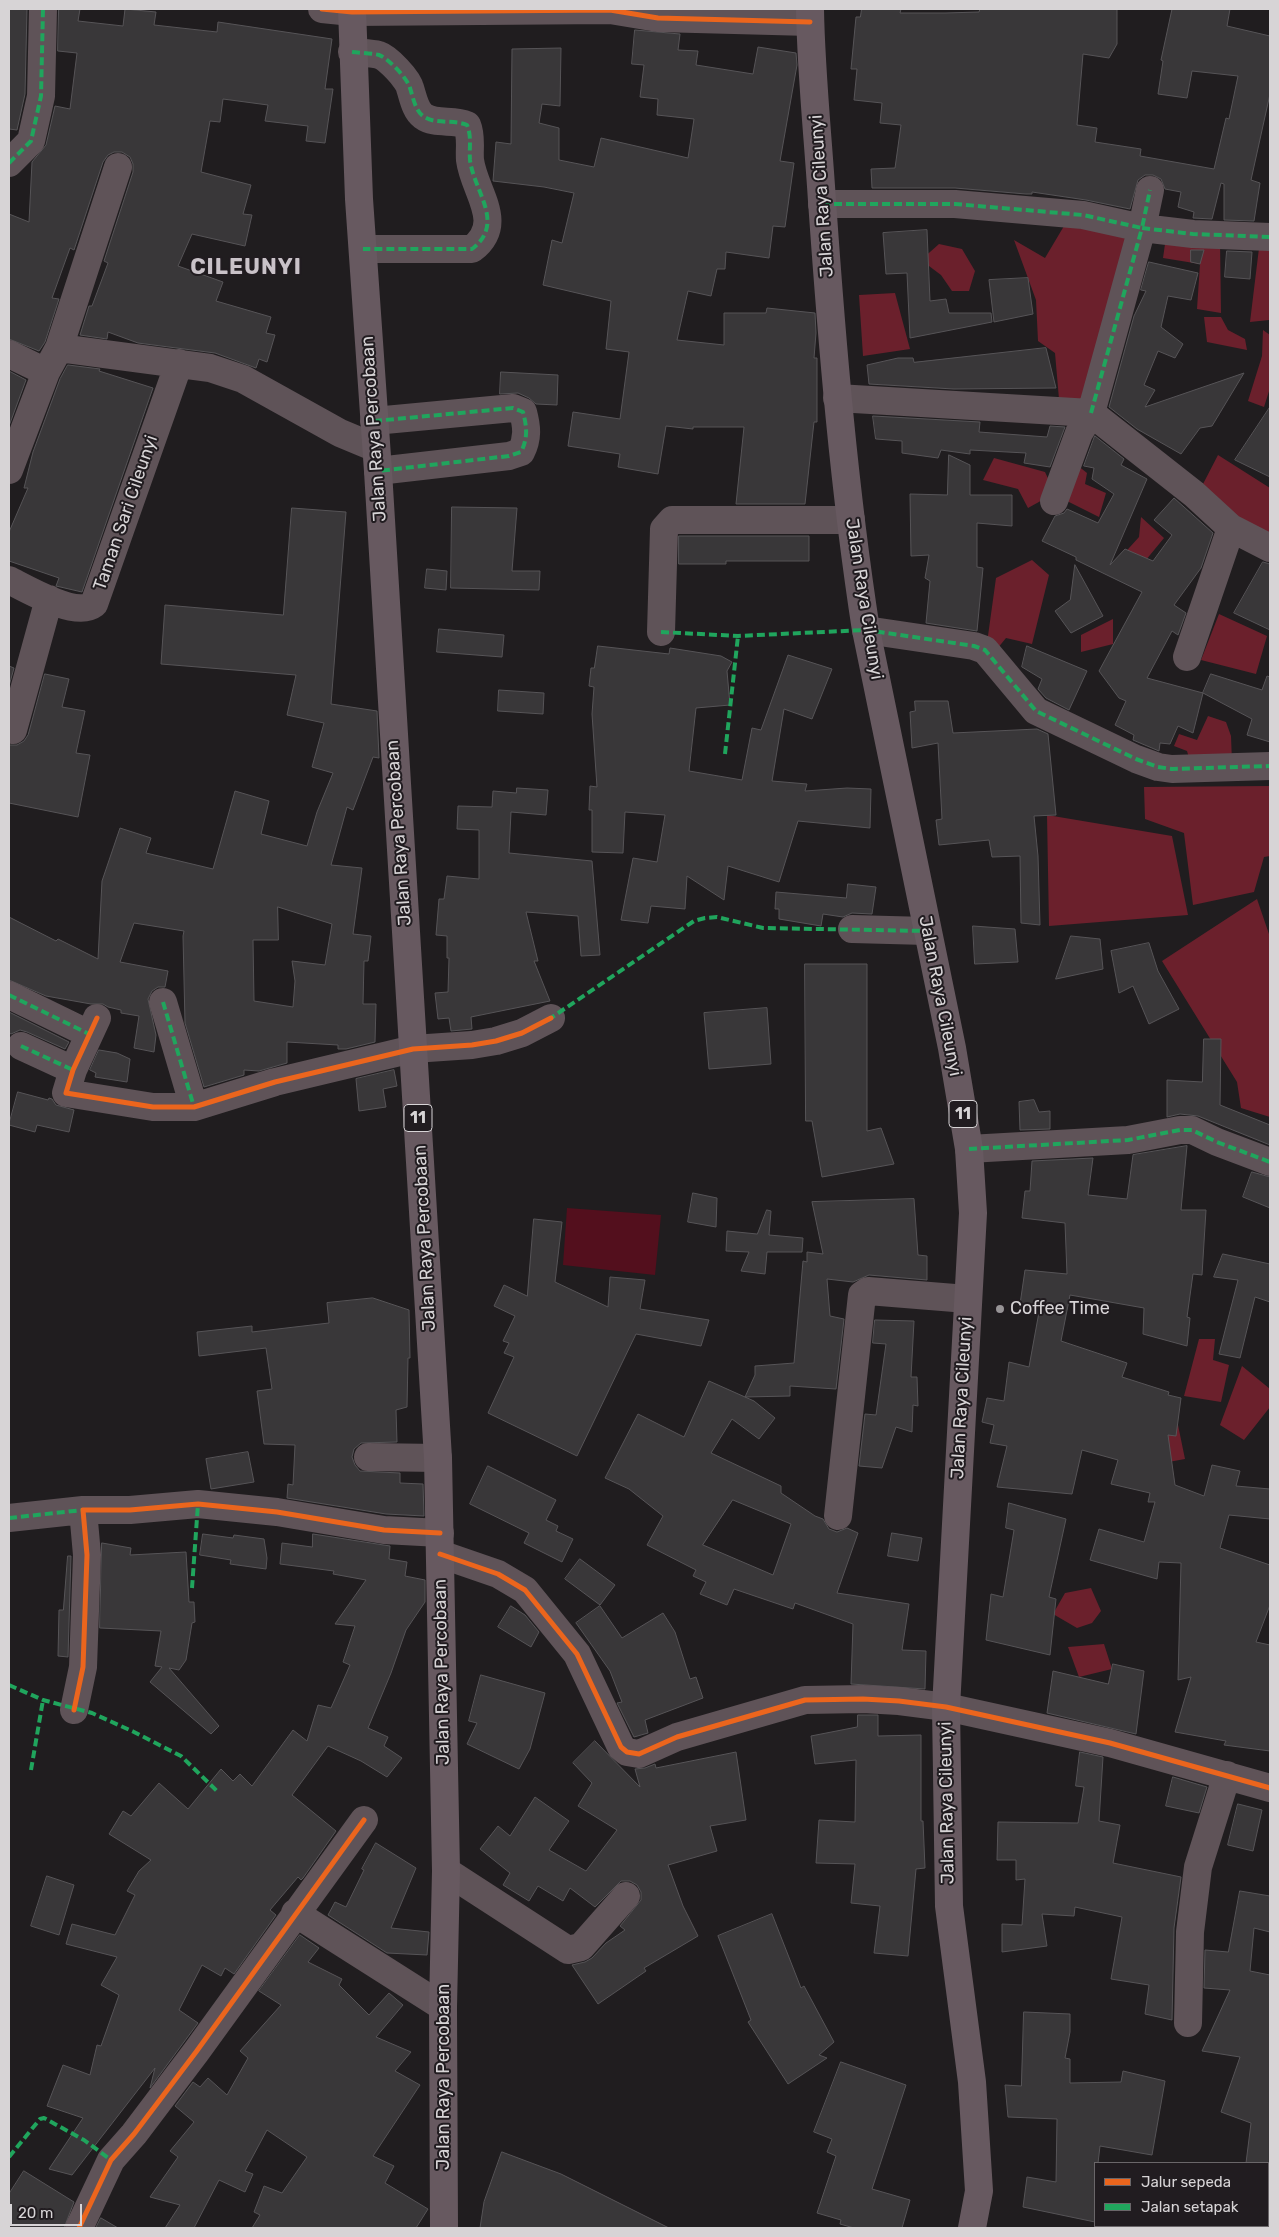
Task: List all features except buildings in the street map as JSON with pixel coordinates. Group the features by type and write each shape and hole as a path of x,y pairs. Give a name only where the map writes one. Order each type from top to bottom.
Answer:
{"highway":[{"name":"Jalan Raya Percobaan","path":"352,10 352,52 362,250 377,459 438,1458 446,1870 443,2007 444,2228"},
{"name":"Jalan Raya Cileunyi","path":"810,15 837,398 866,630 952,1048 969,1149 973,1213 946,1706 949,1906 972,2082 979,2191 972,2228"}],"street":[{"path":"9,163 31,141 40,96 43,9"},
{"path":"322,9 610,10 658,18 810,15"},
{"path":"352,52 381,55 408,80 414,101 421,115 431,120 459,122 467,125 470,133 472,168 487,214 487,232 481,242 472,249 362,250"},
{"path":"9,470 46,372 59,348 118,167"},
{"path":"1054,501 1079,433 1091,413 1142,228 1150,190"},
{"path":"822,204 955,204 1083,215 1142,228 1193,234 1270,237"},
{"path":"59,348 210,368 243,379 340,432 377,459 509,456 521,452 526,441 526,424 523,412 514,408 374,421"},
{"path":"9,354 46,372"},
{"name":"Taman Sari Cileunyi","path":"9,580 49,599 81,609 89,608 94,604 179,363"},
{"path":"837,398 1091,413 1194,494 1231,528 1270,548"},
{"path":"661,632 664,529 672,520 851,520"},
{"path":"1186,657 1231,528"},
{"path":"13,730 49,599"},
{"path":"866,630 974,646 985,650 1036,711 1136,759 1158,767 1270,766"},
{"path":"852,929 928,931"},
{"path":"9,996 93,1026 73,1070 66,1093 153,1107 194,1107 275,1082 413,1049 472,1045 496,1041 522,1033 551,1018"},
{"path":"163,1002 194,1107"},
{"path":"21,1046 73,1070"},
{"path":"969,1149 1128,1140 1180,1130 1192,1130 1216,1142 1270,1162"},
{"path":"838,1516 862,1295 868,1291 967,1299"},
{"path":"368,1457 438,1458"},
{"path":"9,1518 83,1510 130,1510 198,1504 277,1512 384,1530 440,1544 525,1590 577,1654 621,1747 626,1752 639,1754 677,1736 805,1700 863,1699 946,1706 1110,1743 1270,1788"},
{"path":"74,1710 83,1667 87,1555 83,1510"},
{"path":"1188,2023 1190,1932 1198,1867 1228,1775"},
{"path":"79,2228 111,2160 134,2134 196,2052 364,1820"},
{"path":"446,1870 568,1950 581,1947 626,1896"},
{"path":"295,1913 443,2007"}],"shaded area":[{"path":"1064,226 1130,235 1091,403 1059,399 1055,353 1038,341 1036,300 1014,240 1045,258"},
{"path":"1166,237 1220,240 1221,313 1197,309 1200,264 1163,258"},
{"path":"939,244 962,249 975,271 969,291 952,291 941,275 921,260"},
{"path":"1259,248 1270,248 1270,313 1269,320 1250,322"},
{"path":"895,293 910,349 863,356 859,295"},
{"path":"1204,317 1221,317 1228,330 1245,339 1247,350 1207,342"},
{"path":"1263,330 1270,335 1270,388 1264,407 1248,401 1262,356"},
{"path":"1218,455 1270,488 1270,536 1243,527 1203,484"},
{"path":"994,458 1045,472 1055,493 1028,508 1018,489 983,480"},
{"path":"1077,465 1087,473 1085,484 1106,493 1099,517 1067,501"},
{"path":"1141,517 1164,538 1136,572 1120,558 1139,537"},
{"path":"1032,560 1049,575 1032,644 1006,638 997,649 987,643 996,578"},
{"path":"1219,614 1267,636 1256,674 1201,660"},
{"path":"1113,619 1113,644 1081,652 1081,635"},
{"path":"1208,716 1226,722 1231,736 1232,762 1191,765 1187,751 1174,746 1179,734 1197,740"},
{"path":"1270,786 1270,856 1264,857 1254,892 1193,905 1184,833 1145,819 1144,787"},
{"path":"1047,815 1172,836 1188,915 1049,926"},
{"path":"1257,899 1270,937 1270,1117 1241,1108 1237,1082 1162,961"},
{"path":"567,1208 661,1215 655,1275 563,1265"},
{"path":"1199,1339 1215,1339 1213,1360 1229,1365 1221,1402 1184,1396"},
{"path":"1242,1366 1270,1389 1270,1407 1244,1440 1220,1425"},
{"path":"1178,1425 1185,1459 1163,1463 1154,1433"},
{"path":"1091,1588 1101,1611 1092,1623 1077,1628 1053,1614 1065,1593"},
{"path":"1104,1644 1112,1669 1079,1677 1068,1647"}],"marked path":[{"path":"9,163 31,141 41,96 43,9"},
{"path":"352,52 379,55 392,64 402,74 408,84 416,107 423,116 428,119 467,125 470,138 470,160 487,218 487,229 482,239 472,249 363,249"},
{"path":"822,204 955,204 1083,215 1142,228 1150,190"},
{"path":"1091,413 1142,228 1193,234 1270,237"},
{"path":"374,421 513,408 523,412 526,428 525,442 521,452 509,456 378,471"},
{"path":"661,632 738,636 866,630 974,646 985,650 1036,711 1136,759 1158,767 1172,769 1270,766"},
{"path":"725,754 738,636"},
{"path":"548,1020 694,921 705,918 717,917 763,928 927,931"},
{"path":"9,995 89,1034"},
{"path":"163,1002 194,1107"},
{"path":"21,1046 73,1070"},
{"path":"969,1149 1128,1140 1180,1130 1192,1130 1217,1142 1270,1162"},
{"path":"192,1588 198,1504"},
{"path":"9,1518 83,1510"},
{"path":"9,1685 43,1700 92,1713 181,1756 218,1792"},
{"path":"31,1770 43,1700"},
{"path":"9,2157 40,2119 44,2118 84,2140 111,2160"}],"cycle path":[{"path":"322,9 352,12 610,10 658,18 810,22"},
{"path":"97,1018 73,1070 66,1093 153,1107 194,1107 275,1082 413,1049 472,1045 496,1041 522,1033 551,1018"},
{"path":"74,1710 83,1667 87,1555 83,1510 130,1510 198,1504 277,1512 384,1530 440,1533"},
{"path":"440,1554 498,1574 525,1590 577,1654 621,1747 627,1752 639,1754 677,1737 805,1700 863,1699 899,1701 946,1707 1110,1743 1270,1788"},
{"path":"79,2228 111,2160 134,2134 196,2052 364,1820"}],"place":[{"name":"Coffee Time","path":"1000,1309"}],"district":[{"name":"CILEUNYI","path":"246,268"}]}
